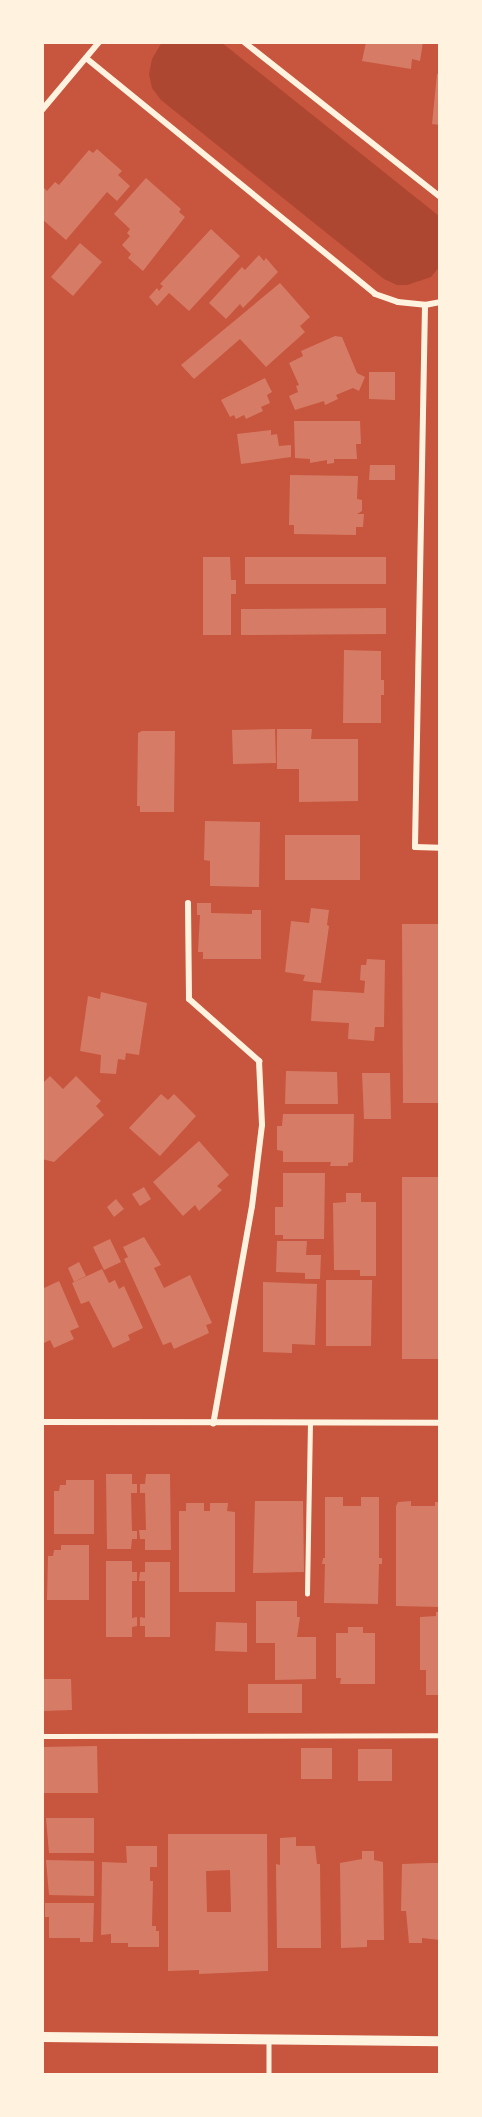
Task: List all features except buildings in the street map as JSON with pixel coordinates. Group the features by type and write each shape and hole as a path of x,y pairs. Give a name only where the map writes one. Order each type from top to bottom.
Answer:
{"street":[{"path":"42,110 99,42"},
{"path":"244,42 440,197"},
{"path":"86,57 375,294 398,302 426,304 440,302"},
{"path":"426,304 416,847 440,848"},
{"path":"188,903 189,999 259,1061 262,1125 252,1206 213,1424"},
{"path":"42,1422 440,1423"},
{"path":"42,2037 440,2041"}],"lane":[{"path":"307,1594 310,1423"},
{"path":"42,1736 440,1735"},
{"path":"269,2038 269,2075"}],"shaded area":[{"path":"162,42 221,42 439,216 440,266 431,277 407,285 397,285 384,279 161,100 152,88 149,74 152,59"}]}
